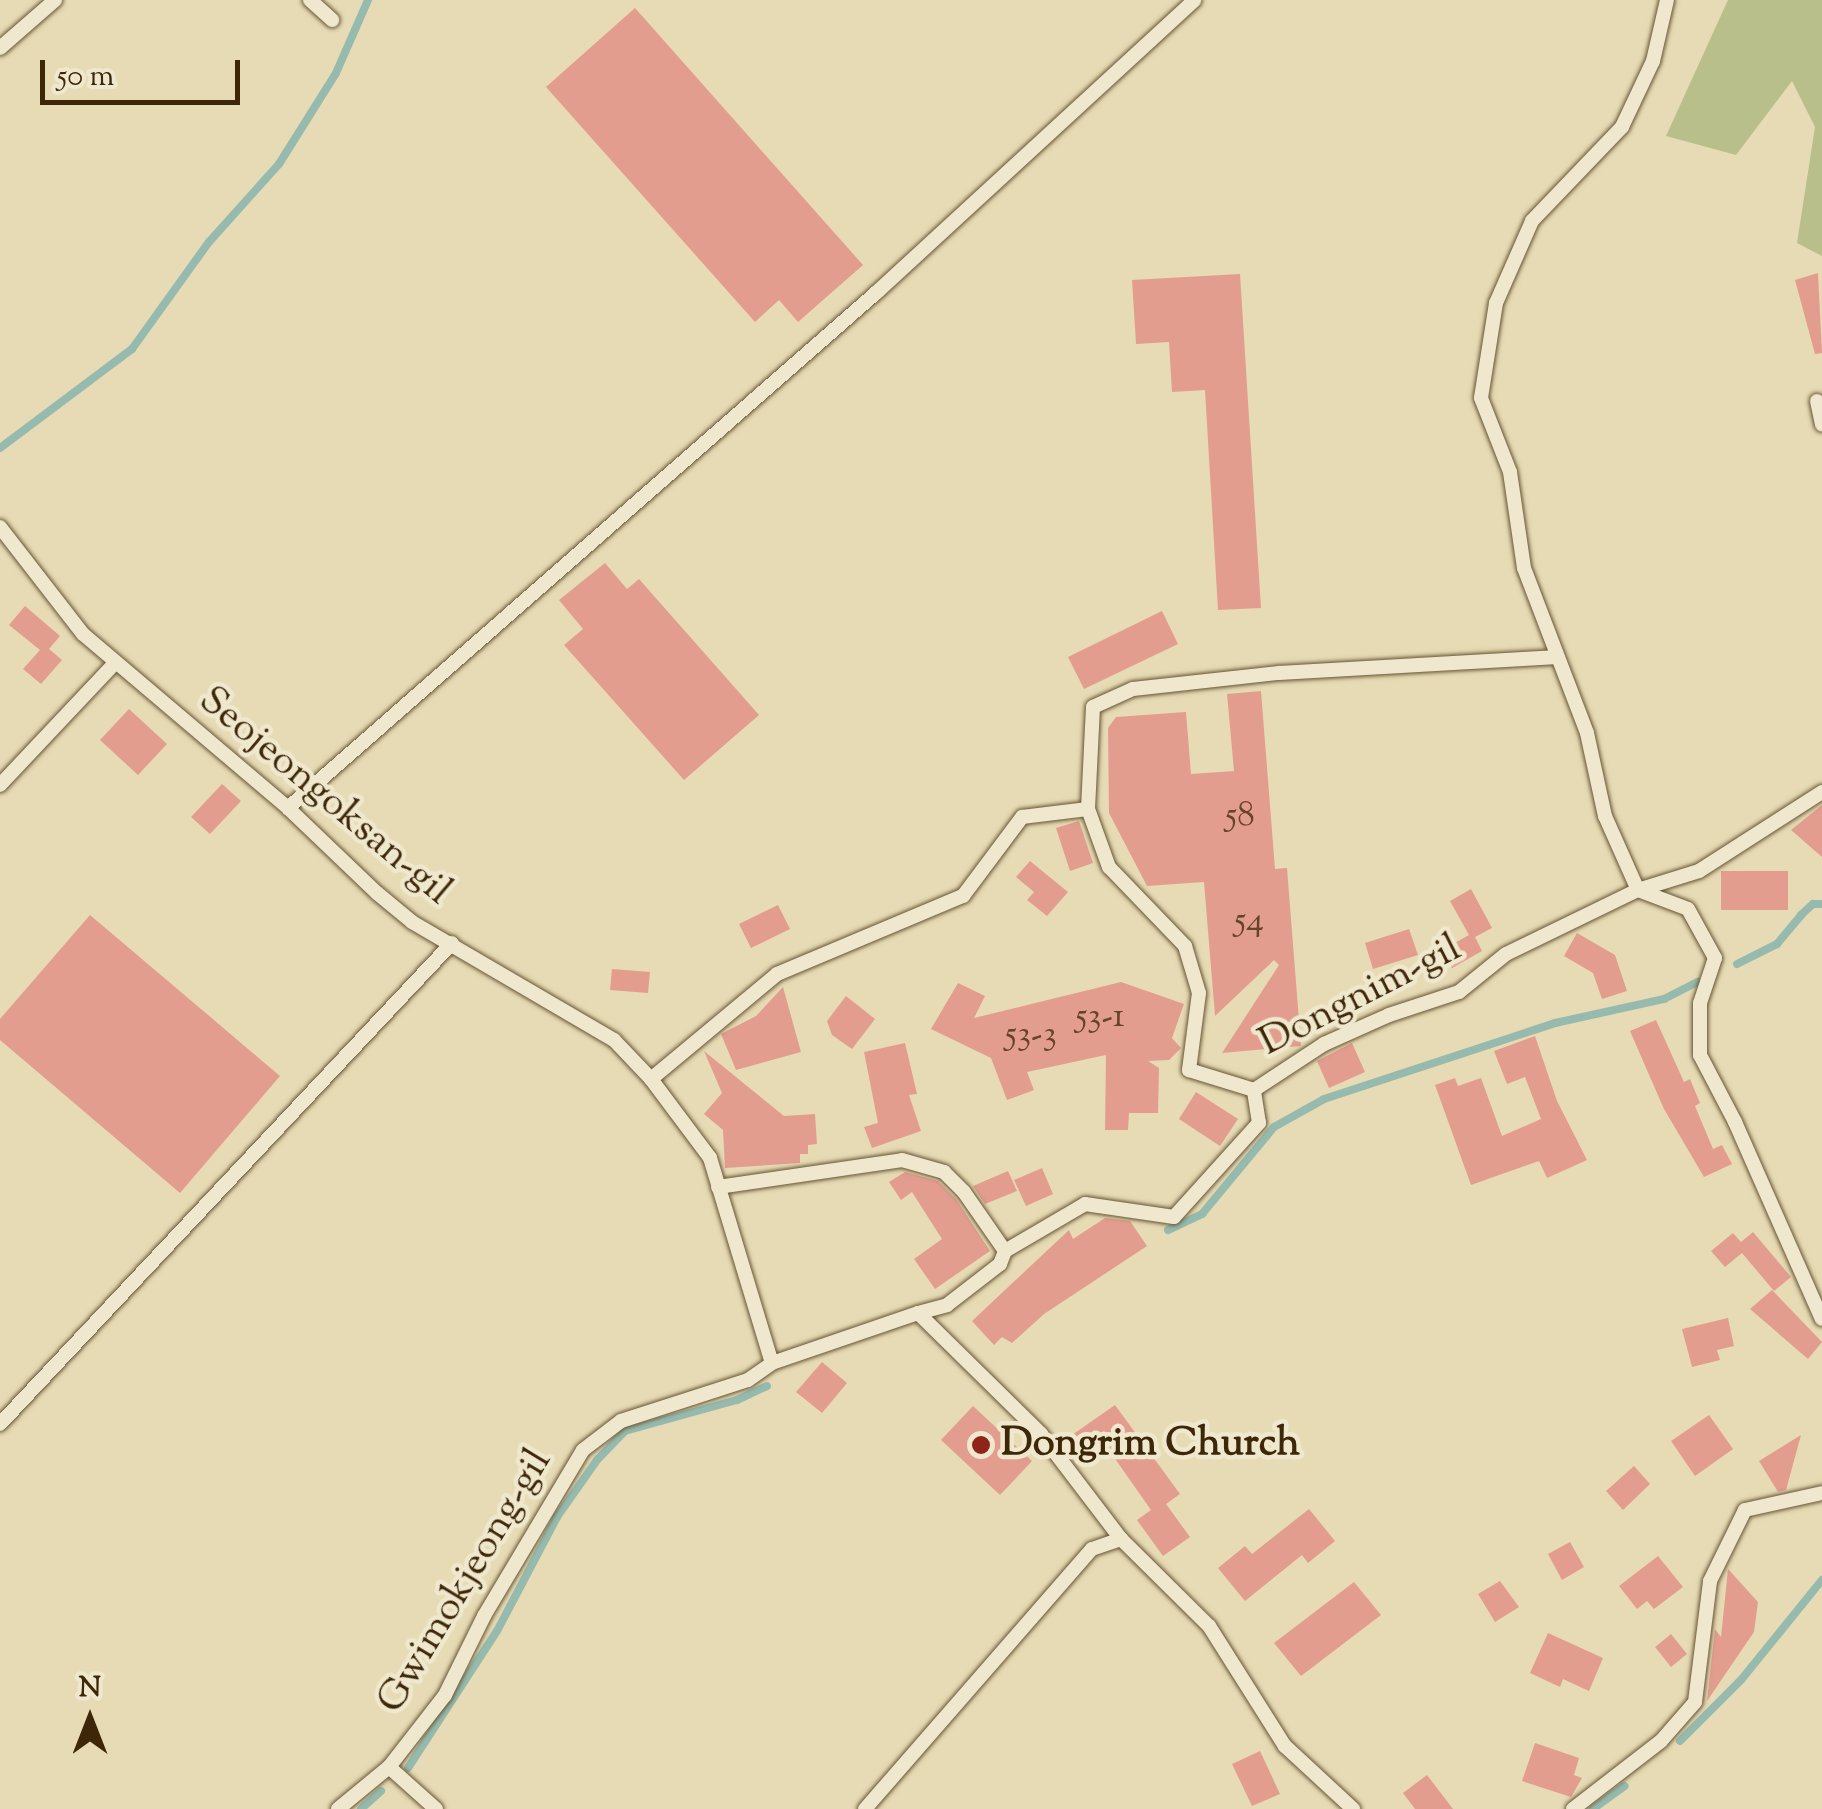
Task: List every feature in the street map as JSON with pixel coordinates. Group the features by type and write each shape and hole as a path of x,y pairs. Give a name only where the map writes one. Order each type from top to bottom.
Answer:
{"lane":[{"path":"0,48 55,0"},
{"path":"310,0 332,20"},
{"path":"288,808 877,292 1194,0"},
{"path":"1667,0 1652,60 1622,127 1532,221 1496,303 1481,398 1510,472 1524,568 1554,657 1587,733 1605,816 1638,890 1688,909 1715,958 1700,1003 1700,1055 1735,1122 1822,1319"},
{"path":"1817,401 1822,424"},
{"name":"Seojeongoksan-gil","path":"0,528 83,634 288,808 412,922 614,1040 651,1080 710,1158 772,1363"},
{"path":"651,1080 777,974 963,896 1022,817 1088,809 1093,707 1134,688 1280,673 1554,657"},
{"path":"0,785 115,664"},
{"name":"Dongnim-gil","path":"1088,809 1109,866 1185,946 1199,993 1189,1070 1254,1090 1324,1044 1390,1014 1459,992 1506,954 1638,890 1699,871 1822,792"},
{"path":"0,1424 452,942"},
{"path":"772,1363 947,1305 1000,1264 1004,1251 1086,1204 1174,1217 1259,1123 1254,1090"},
{"path":"718,1187 902,1160 944,1172 964,1192 1004,1251"},
{"path":"918,1313 1041,1434 1121,1539 1209,1626 1284,1746 1353,1809"},
{"name":"Gwimokjeong-gil","path":"338,1809 390,1767 445,1695 484,1616 583,1450 621,1421 748,1380 772,1363"},
{"path":"1573,1809 1661,1740 1695,1702 1710,1581 1745,1510 1822,1493"},
{"path":"865,1809 1092,1549 1121,1539"},
{"path":"390,1767 436,1809"}],"green space":[{"path":"1728,0 1822,0 1822,256 1797,243 1815,127 1792,81 1736,155 1666,136"}],"building":[{"path":"635,8 863,265 798,322 779,300 755,322 546,87"},
{"path":"1818,273 1822,353 1815,354 1795,280"},
{"path":"1240,274 1261,608 1218,610 1205,390 1172,392 1169,342 1136,344 1132,280"},
{"path":"605,563 627,589 639,579 759,715 684,780 564,645 583,629 559,600"},
{"path":"25,606 60,636 49,649 62,660 41,684 23,669 40,650 9,625"},
{"path":"1162,611 1178,644 1084,689 1068,657"},
{"path":"1261,691 1275,869 1287,868 1301,1046 1222,1053 1279,965 1274,960 1215,1016 1204,882 1147,886 1109,813 1108,728 1116,717 1186,712 1191,774 1234,771 1227,694"},
{"path":"129,709 167,744 138,775 100,740"},
{"path":"222,784 241,801 210,834 191,817"},
{"path":"1822,805 1822,857 1791,830"},
{"path":"1079,821 1093,863 1070,871 1056,828"},
{"path":"1030,861 1068,892 1047,916 1027,900 1034,892 1016,877"},
{"path":"1721,871 1788,871 1788,910 1721,910"},
{"path":"1471,889 1492,928 1475,937 1482,951 1452,968 1442,950 1469,935 1450,901"},
{"path":"778,905 790,929 751,948 739,924"},
{"path":"90,915 280,1076 180,1193 0,1040 0,1019"},
{"path":"1409,929 1418,955 1373,969 1365,943"},
{"path":"1577,933 1615,955 1627,991 1602,999 1593,973 1564,956"},
{"path":"612,969 650,972 648,993 610,990"},
{"path":"1121,982 1184,1004 1172,1038 1181,1048 1169,1060 1148,1061 1159,1068 1158,1113 1129,1113 1128,1130 1105,1130 1106,1055 1027,1072 1034,1090 1007,1100 991,1058 931,1029 958,983 985,996 974,1018"},
{"path":"783,987 801,1052 736,1070 721,1034 756,1016"},
{"path":"846,996 875,1019 852,1049 832,1035 827,1021"},
{"path":"1656,1020 1684,1082 1690,1079 1700,1103 1695,1106 1713,1149 1722,1145 1732,1164 1704,1177 1664,1109 1630,1031"},
{"path":"1535,1036 1557,1101 1587,1160 1547,1178 1539,1161 1471,1185 1435,1085 1455,1078 1458,1086 1481,1078 1502,1136 1541,1119 1525,1077 1507,1084 1494,1051"},
{"path":"905,1043 917,1094 909,1095 921,1131 872,1148 864,1127 878,1123 864,1052"},
{"path":"1352,1043 1365,1072 1329,1088 1317,1061"},
{"path":"704,1051 784,1116 815,1114 817,1144 808,1145 808,1154 800,1154 800,1163 725,1168 723,1130 704,1114 722,1093"},
{"path":"1196,1092 1238,1119 1220,1146 1179,1119"},
{"path":"1042,1168 1053,1194 1026,1206 1014,1180"},
{"path":"1008,1171 1017,1191 985,1204 973,1186"},
{"path":"905,1172 938,1181 956,1199 990,1251 935,1289 914,1259 942,1239 912,1192 901,1200 889,1182"},
{"path":"1105,1218 1130,1221 1147,1246 1044,1314 1012,1343 1002,1337 994,1345 972,1321 1069,1230 1073,1239"},
{"path":"1753,1232 1791,1277 1774,1291 1742,1253 1725,1267 1711,1251 1733,1233 1741,1242"},
{"path":"1772,1290 1822,1342 1808,1359 1750,1309"},
{"path":"1728,1318 1734,1346 1717,1350 1720,1360 1692,1367 1682,1329"},
{"path":"822,1362 847,1383 822,1413 796,1392"},
{"path":"1115,1405 1180,1494 1166,1504 1190,1537 1163,1556 1137,1520 1151,1510 1104,1443 1077,1462 1062,1442"},
{"name":"Dongrim Church","path":"973,1406 1032,1461 1000,1495 941,1440"},
{"path":"1709,1415 1733,1449 1695,1476 1671,1441"},
{"path":"1801,1435 1786,1490 1778,1492 1759,1461"},
{"path":"1634,1466 1650,1484 1623,1510 1606,1491"},
{"path":"1309,1509 1335,1541 1308,1563 1302,1555 1245,1601 1218,1568 1245,1546 1252,1554"},
{"path":"1570,1542 1584,1567 1562,1580 1548,1554"},
{"path":"1658,1556 1683,1587 1654,1609 1647,1601 1637,1609 1619,1586"},
{"path":"1728,1569 1758,1602 1754,1632 1707,1701 1715,1629 1721,1637"},
{"path":"1500,1581 1519,1607 1495,1622 1478,1594"},
{"path":"1354,1582 1381,1615 1301,1676 1274,1643"},
{"path":"1548,1633 1603,1658 1589,1691 1563,1679 1560,1687 1530,1673"},
{"path":"1671,1634 1687,1654 1671,1667 1655,1647"},
{"path":"1535,1743 1579,1758 1574,1775 1582,1778 1571,1797 1522,1781"},
{"path":"1260,1751 1280,1794 1252,1806 1232,1764"},
{"path":"1427,1775 1453,1809 1415,1809 1403,1793"}],"waterway":[{"path":"0,448 132,349 209,242 279,164 336,73 368,0"},
{"path":"1737,964 1777,944 1813,904 1822,904"},
{"path":"1168,1230 1202,1214 1274,1127 1324,1099 1555,1023 1664,999 1698,982"},
{"path":"408,1768 497,1631 557,1517 597,1460 625,1431 737,1400 767,1386"},
{"path":"1680,1741 1741,1680 1822,1580"},
{"path":"1593,1809 1625,1786"},
{"path":"361,1809 381,1791"}],"place":[{"name":"Dongrim Church","path":"981,1445"}]}
